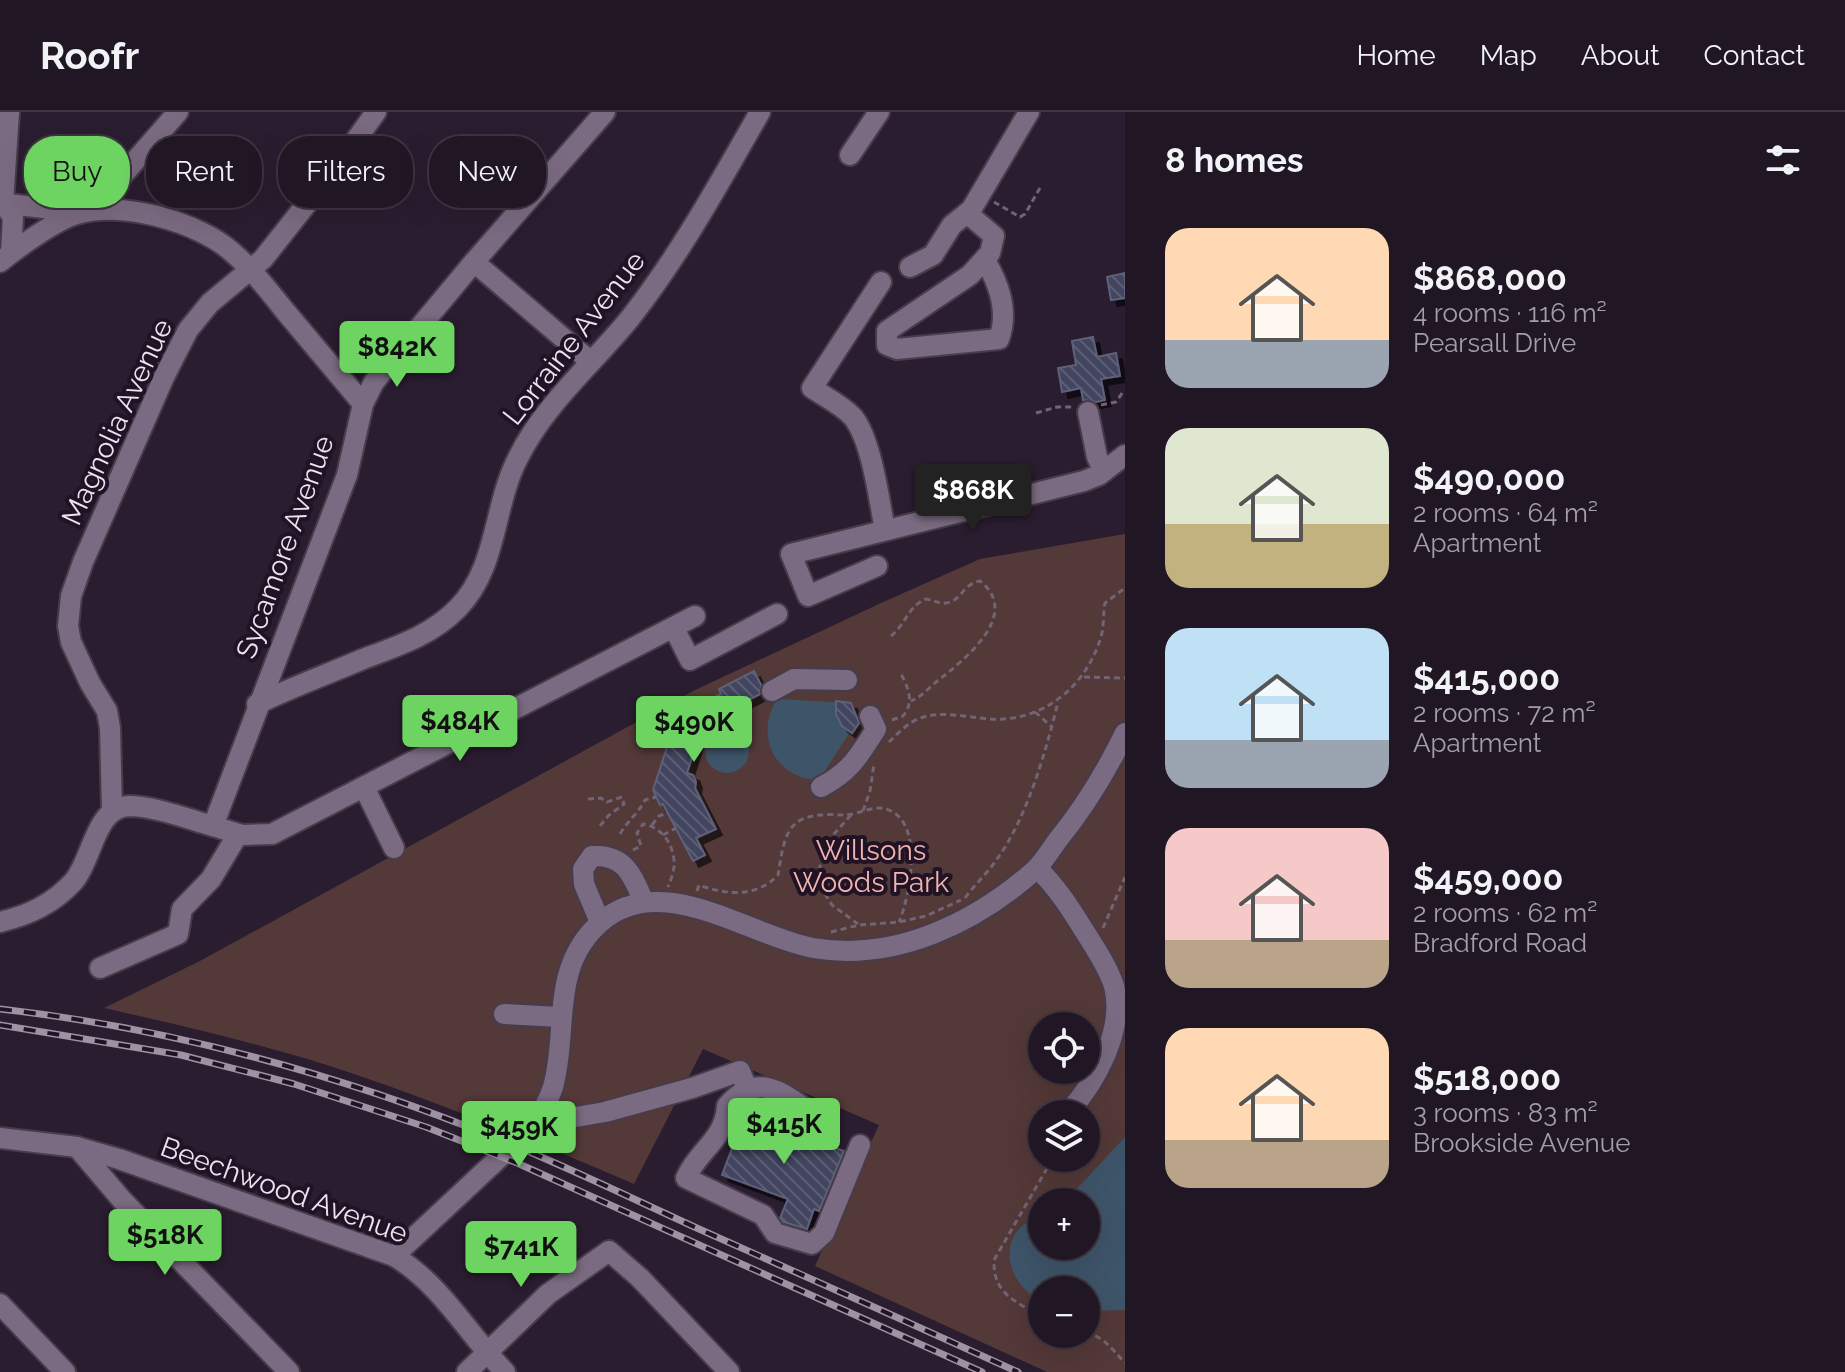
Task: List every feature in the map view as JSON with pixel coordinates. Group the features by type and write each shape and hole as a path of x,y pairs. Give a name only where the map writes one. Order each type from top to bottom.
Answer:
{"street":[{"path":"5,258 13,217 2,203 9,112"},
{"path":"5,258 83,212 178,112"},
{"name":"Magnolia Avenue","path":"112,810 107,711 71,642 68,626 71,596 83,562 164,377 188,330 210,303 263,259 376,112"},
{"name":"Sycamore Avenue","path":"257,704 347,475 363,404 374,382 605,112"},
{"name":"Lorraine Avenue","path":"257,704 424,636 460,607 485,568 508,480 518,457 552,407 631,318 703,212 760,112"},
{"path":"850,155 879,112"},
{"path":"910,267 933,255 952,225 967,213 1029,112"},
{"path":"2,203 83,212 154,215 205,233 232,251 363,404"},
{"path":"967,213 994,236 990,253 970,275 887,331 887,345 897,349 999,339 1003,309 999,283 985,260"},
{"path":"474,262 590,361"},
{"path":"881,282 812,388 843,408 858,426 870,459 885,530"},
{"path":"1088,412 1097,457 1104,471"},
{"path":"877,566 808,596 791,554 1084,481 1125,455"},
{"path":"674,628 690,660 777,614"},
{"path":"0,922 27,916 54,899 75,880 88,860 104,817 112,810 129,806 238,834 272,834 695,616"},
{"path":"772,691 794,679 847,680"},
{"path":"213,826 257,704"},
{"path":"821,787 842,776 851,767 876,729 870,716"},
{"path":"394,1256 536,1121 553,1086 560,1017 570,970 579,951 600,922 644,902 675,903 809,947 855,951 901,945 945,930 989,905 1037,868 1082,808 1125,733"},
{"path":"364,787 394,848"},
{"path":"100,968 178,934 182,909 211,879 238,834"},
{"path":"600,922 584,884 583,869 592,856 609,855 622,864 644,902"},
{"path":"1037,868 1062,893 1114,984 1118,1002 1115,1028 1097,1073 1077,1100"},
{"path":"504,1014 560,1017"},
{"path":"536,1121 605,1112 740,1071 747,1088"},
{"path":"825,1123 777,1090 747,1088 727,1106 726,1123 690,1168 686,1178 763,1215 775,1233 812,1244 824,1233 860,1145"},
{"name":"Beechwood Avenue","path":"0,1138 77,1147 119,1159 394,1256 410,1266 444,1298 487,1354 505,1372"},
{"path":"77,1147 122,1200 289,1372"},
{"path":"467,1372 548,1294 609,1251 640,1278 729,1372"},
{"path":"0,1304 65,1372"}],"path":[{"path":"980,194 1020,217 1025,214 1040,188"},
{"path":"1125,386 1122,391 1125,393"},
{"path":"891,636 902,627 910,609 917,602 926,599 947,603 955,600 966,586 980,581 991,593 994,620 983,639 930,689 911,701 903,716 892,720"},
{"path":"881,749 913,721 927,717 961,715 1004,719 1035,712 1059,700 1084,677 1102,632 1105,603 1125,588"},
{"path":"900,672 911,701"},
{"path":"1084,677 1125,678"},
{"path":"851,815 834,830 825,844 820,861 821,884 832,905 859,925 926,916 965,898 997,859 1024,809 1059,700"},
{"path":"1035,712 1052,727"},
{"path":"863,811 876,759"},
{"path":"588,799 601,798 607,802 622,797 624,804 599,827"},
{"path":"620,834 629,819 638,814 645,800 656,797"},
{"path":"695,896 699,885 720,892 758,891 778,875 785,840 792,826 807,818 887,809 894,813 910,838 909,893 899,922"},
{"path":"652,825 659,816 668,813"},
{"path":"633,850 641,846 637,833 643,824 652,825 663,835 675,863 668,889"},
{"path":"663,835 676,828"},
{"path":"1088,938 1104,927 1125,877"},
{"path":"1028,1308 1006,1295 993,1278 994,1260 1045,1172"},
{"path":"1100,1337 1113,1347 1125,1363"}],"green space":[{"name":"Willsons Woods Park","path":"1125,534 1125,1372 1047,1372 815,1266 879,1125 703,1049 634,1184 462,1113 357,1075 231,1038 104,1008 200,961 695,690 980,559"}],"water":[{"path":"777,699 835,702 838,720 850,732 819,780 791,772 780,764 773,753 768,727"},
{"path":"727,729 742,736 749,751 742,766 727,773 712,766 705,751 712,736"},
{"path":"1125,1137 1125,1310 1100,1311 1100,1276 1028,1276 1028,1292 1017,1279 1010,1259 1013,1238 1028,1222 1028,1260 1100,1260 1100,1188 1077,1188 1092,1172 1100,1172 1100,1164"}],"building":[{"path":"1125,273 1125,298 1111,300 1107,277"},
{"path":"1093,337 1097,357 1116,353 1120,376 1101,379 1105,400 1096,402 1083,400 1081,388 1062,392 1058,368 1076,365 1072,341"},
{"path":"754,671 761,685 760,694 729,710 728,706 705,717 687,773 693,775 695,788 716,829 696,838 705,855 693,861 653,790 680,708 687,711 721,694 719,689"},
{"path":"836,701 851,703 859,723 852,733 842,726 836,714"},
{"path":"745,1114 818,1138 817,1141 844,1151 819,1211 814,1209 807,1229 783,1222 780,1218 788,1199 722,1175"}],"railway":[{"path":"0,1009 128,1028 255,1057 441,1116 551,1161 1018,1372"},
{"path":"0,1025 181,1055 294,1084 426,1127 517,1163 982,1372"}]}
